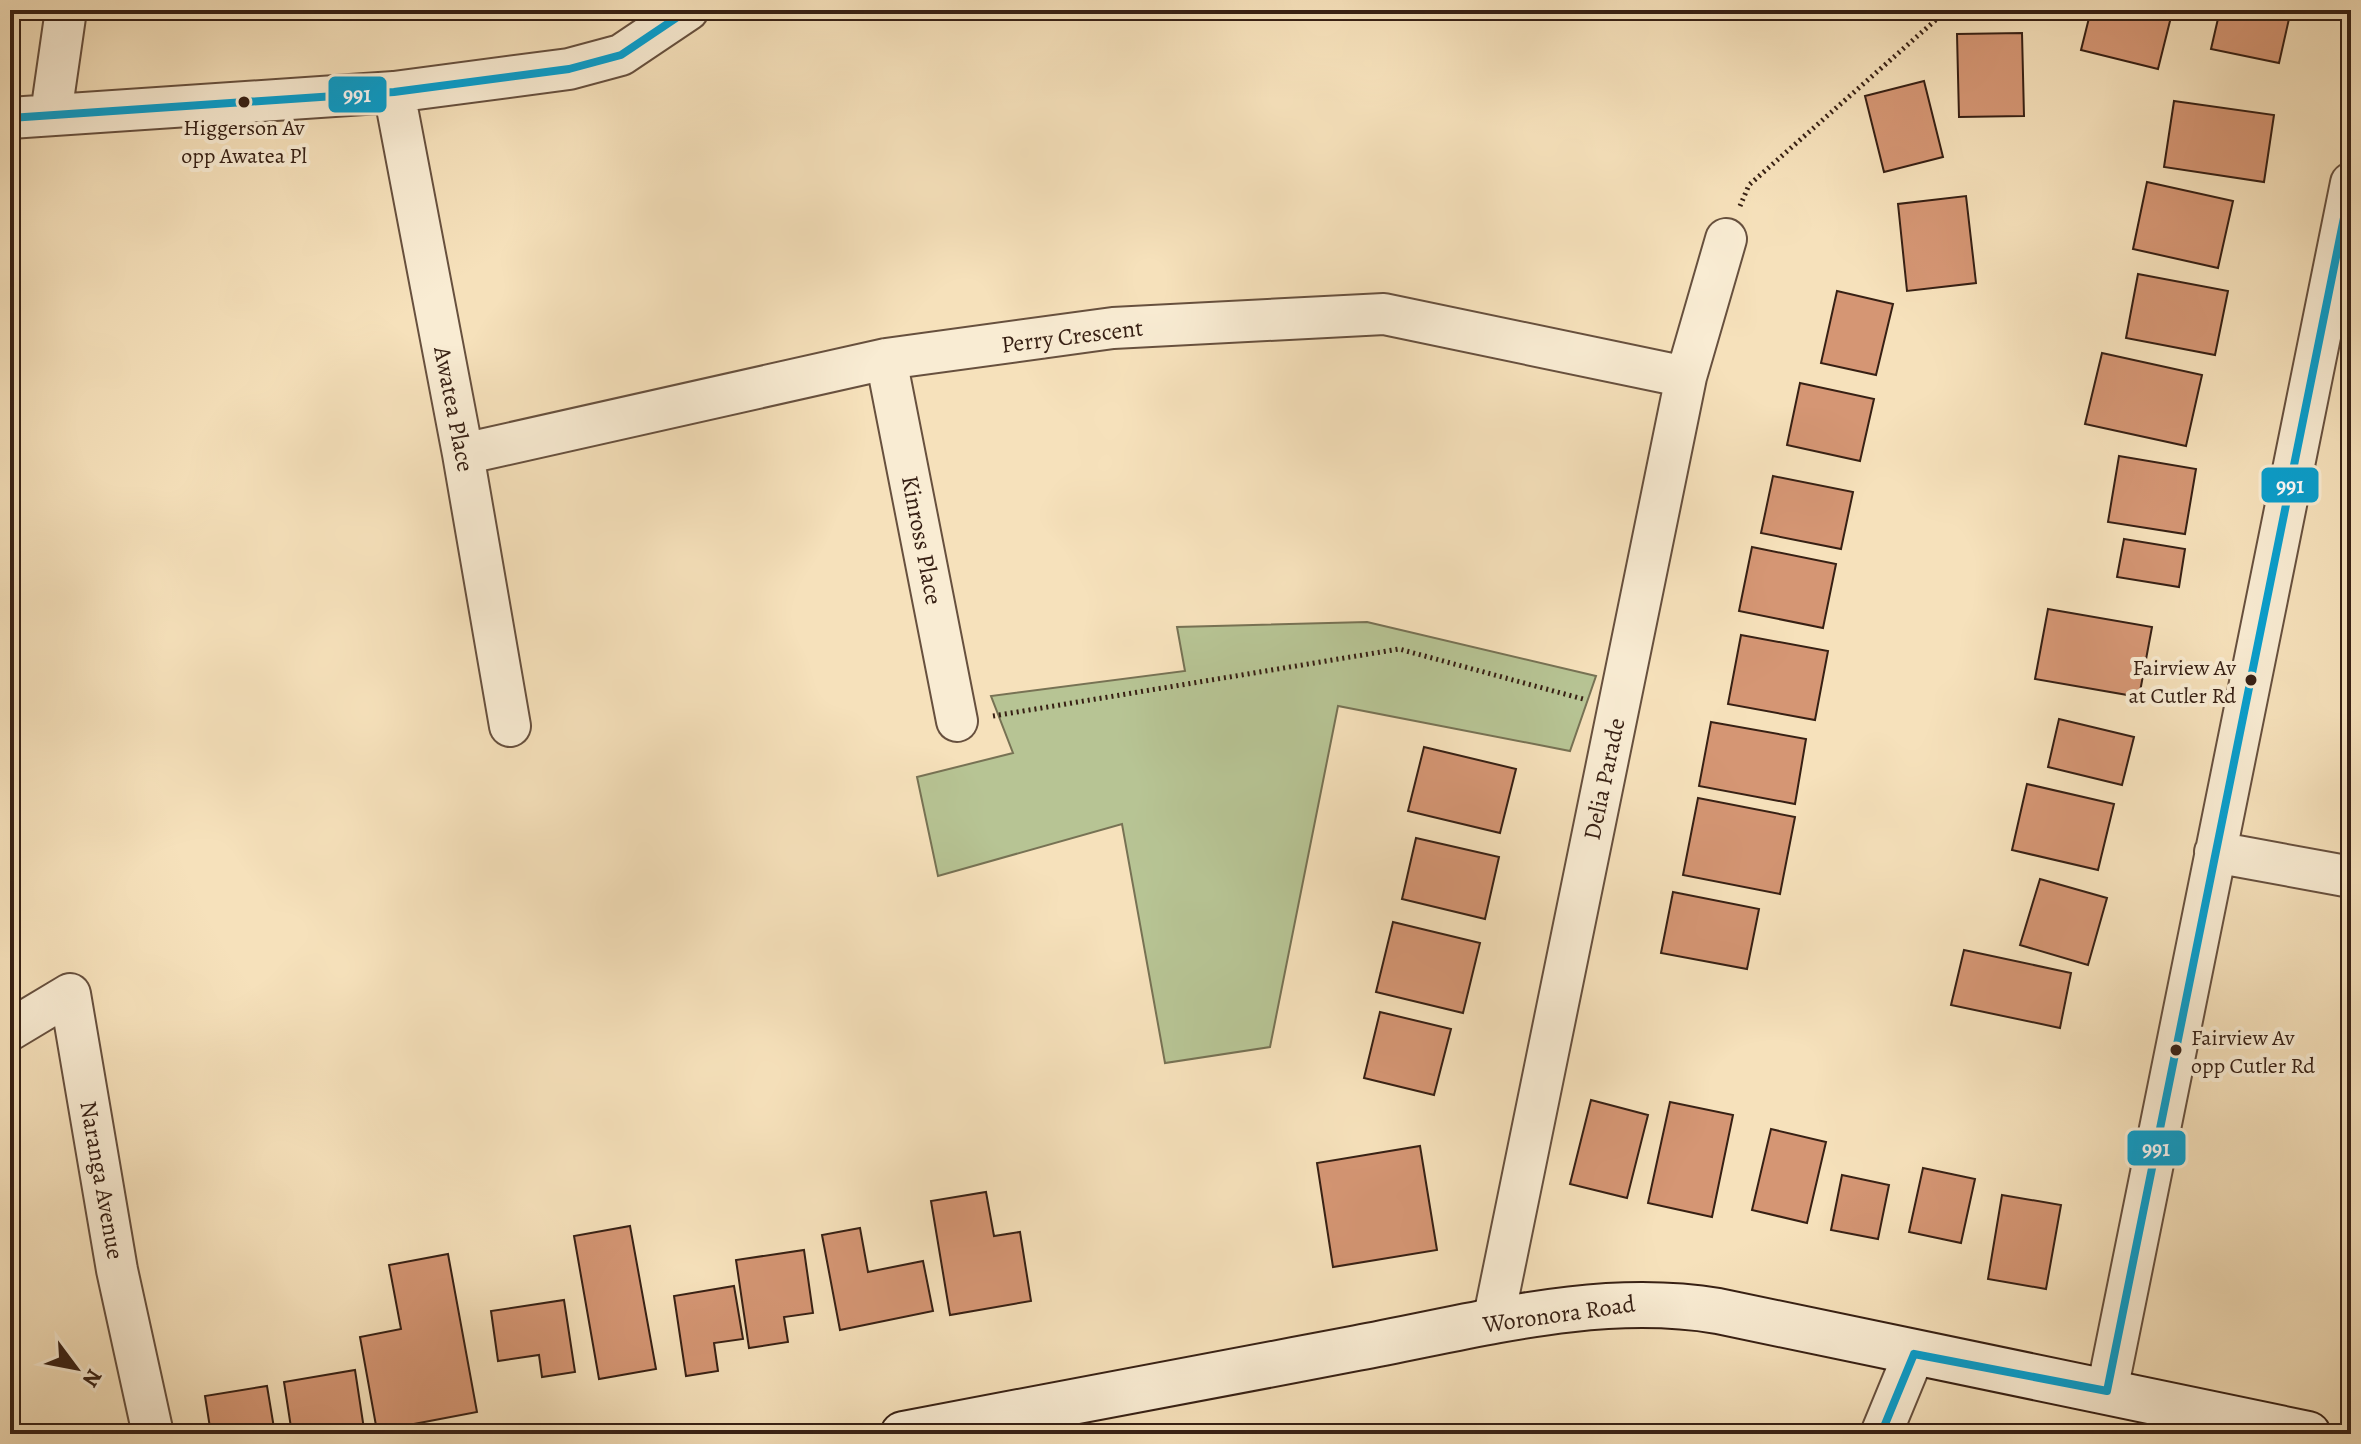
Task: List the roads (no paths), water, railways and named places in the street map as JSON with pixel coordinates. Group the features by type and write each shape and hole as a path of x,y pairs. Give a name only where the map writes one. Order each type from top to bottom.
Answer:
{"street":[{"path":"51,114 66,10"},
{"path":"10,118 394,92 569,69 621,55 688,10"},
{"name":"Awatea Place","path":"394,92 463,454 510,726"},
{"path":"2107,1391 2351,183"},
{"name":"Delia Parade","path":"1493,1322 1686,377 1726,239"},
{"name":"Perry Crescent","path":"463,454 886,359 1113,328 1384,314 1686,377"},
{"name":"Kinross Place","path":"886,359 957,721"},
{"path":"2215,852 2351,877"},
{"name":"Naranga Avenue","path":"10,1030 70,994 117,1270 153,1434"},
{"name":"Woronora Road","path":"903,1434 1493,1322 1623,1302 1670,1303 2308,1434"},
{"path":"1881,1434 1914,1354"}],"place":[{"name":"Higgerson Av opp Awatea Pl","path":"244,102"},
{"name":"Fairview Av at Cutler Rd","path":"2251,680"},
{"name":"Fairview Av opp Cutler Rd","path":"2176,1050"}]}
